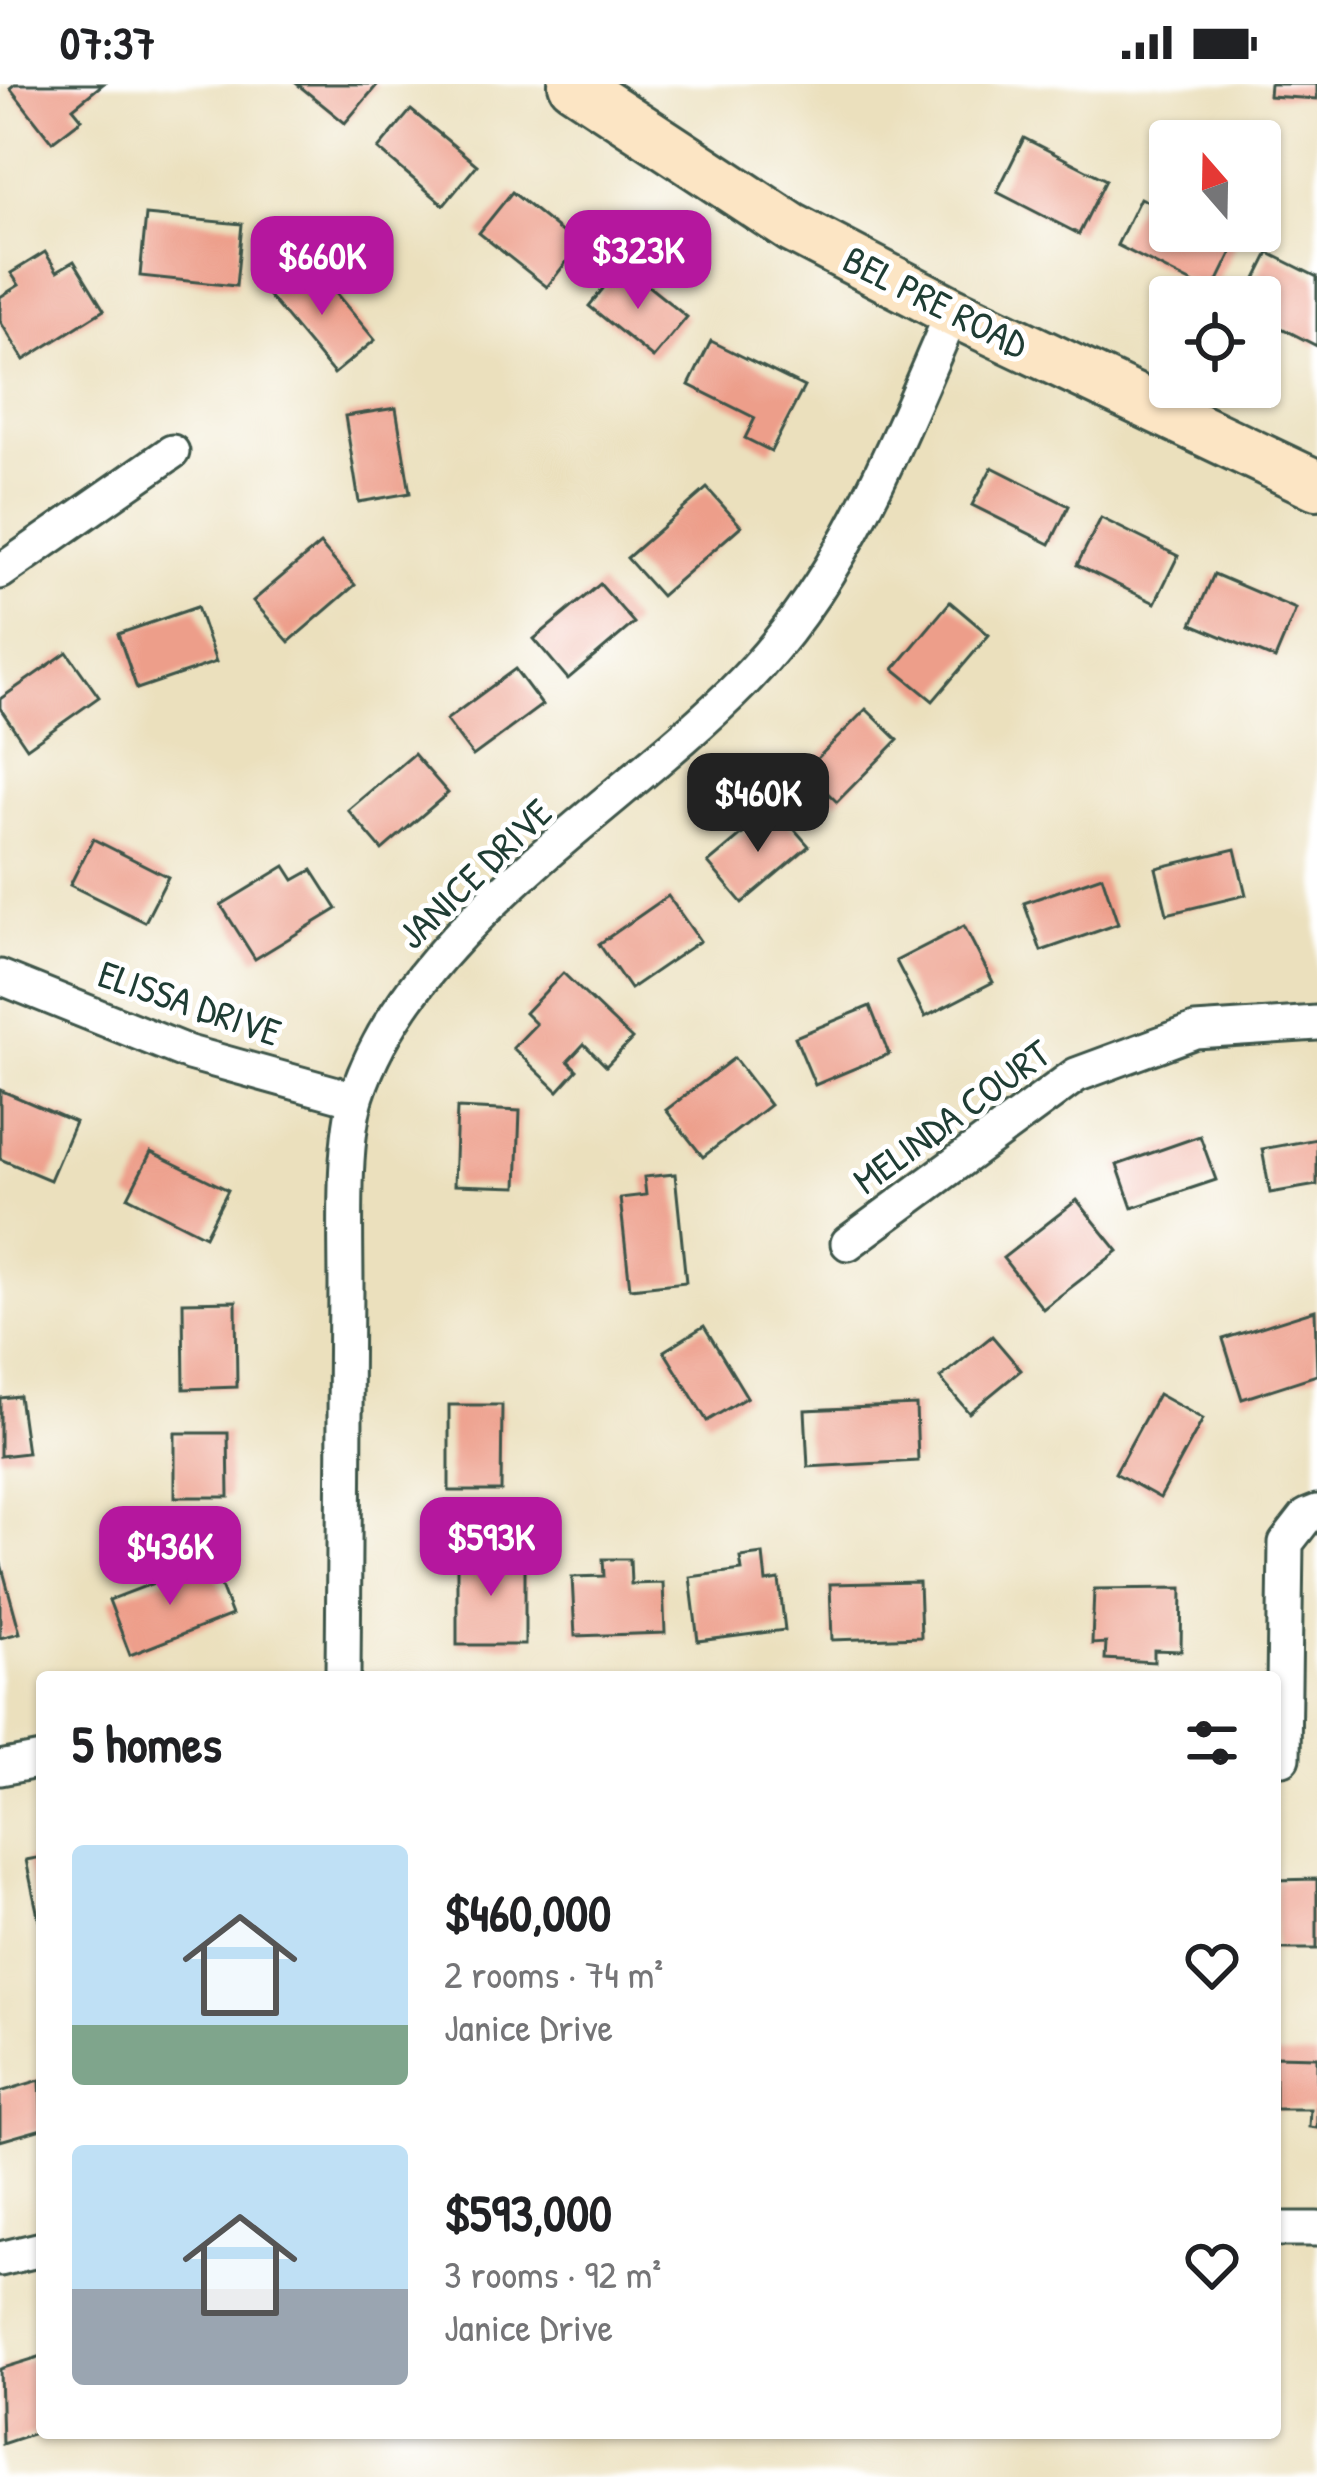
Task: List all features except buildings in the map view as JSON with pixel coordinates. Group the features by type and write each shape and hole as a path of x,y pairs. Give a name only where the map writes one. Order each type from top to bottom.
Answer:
{"main road":[{"name":"BEL PRE ROAD","path":"573,84 792,228 952,312 1317,485"}],"street":[{"name":"JANICE DRIVE","path":"343,1671 346,1216 355,1099 385,1029 443,950 744,681 818,594 860,523 952,312"},
{"path":"0,572 172,452"},
{"name":"ELISSA DRIVE","path":"0,977 188,1053 355,1099"},
{"name":"MELINDA COURT","path":"848,1243 1076,1075 1195,1031 1317,1023"},
{"path":"1292,1758 1286,1543 1307,1516 1317,1513"},
{"path":"0,1768 36,1761"},
{"path":"1281,2229 1317,2229"},
{"path":"0,2259 36,2250"}]}
